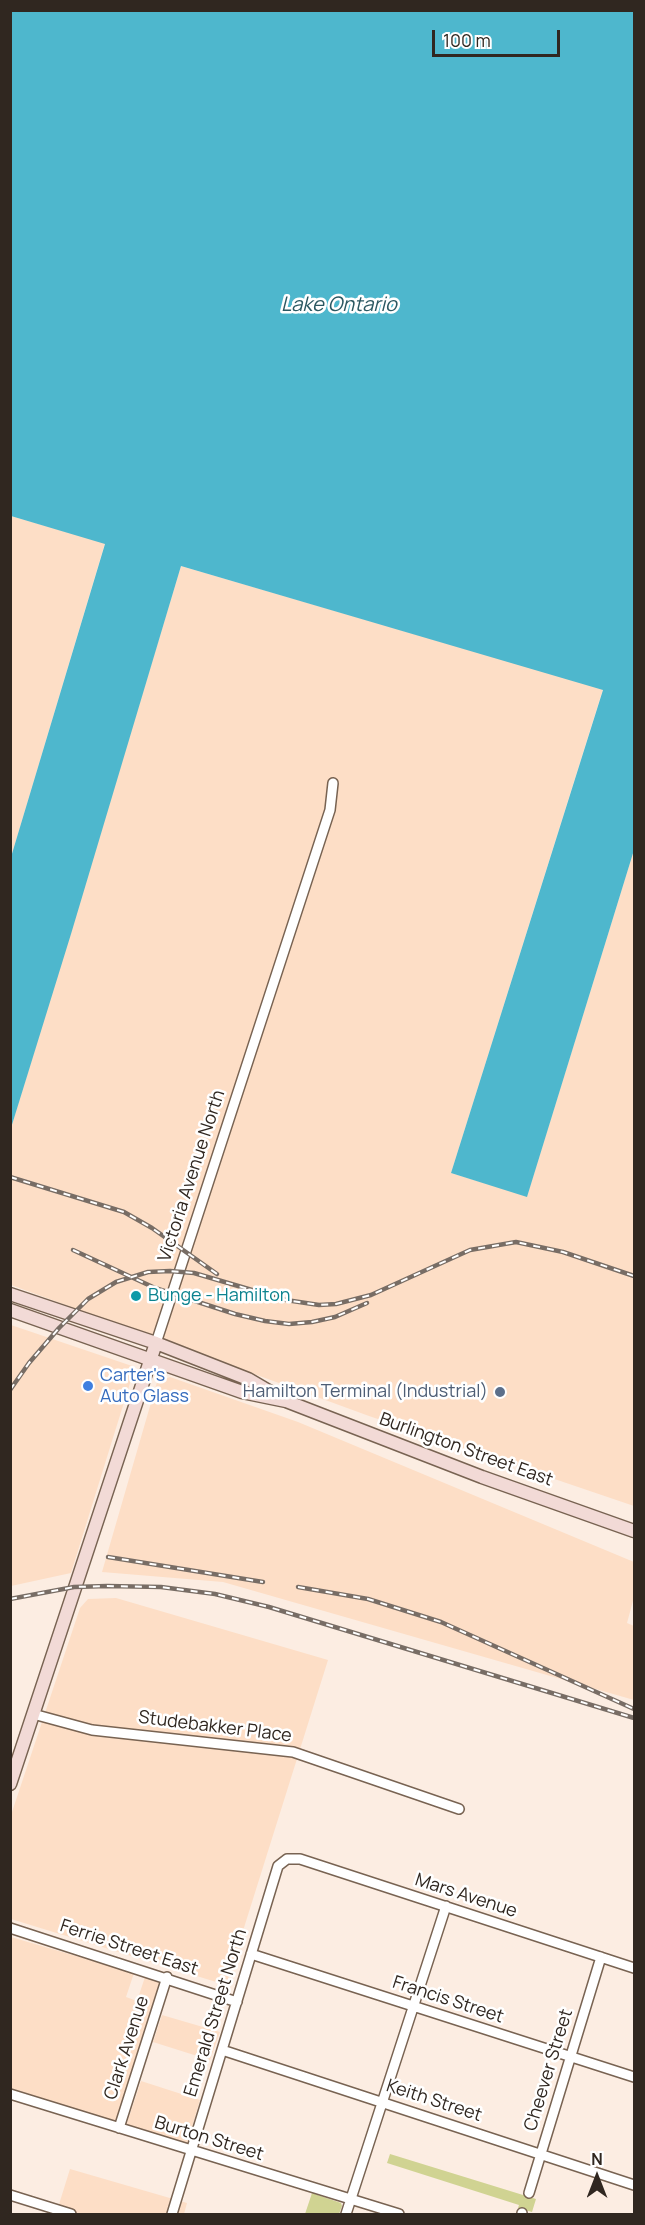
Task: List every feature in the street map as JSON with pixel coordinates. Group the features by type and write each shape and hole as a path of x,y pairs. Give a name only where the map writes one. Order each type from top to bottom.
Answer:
{"main road":[{"name":"Burlington Street East","path":"10,1294 156,1342 248,1379 286,1401 482,1477 634,1531"},
{"name":"Burlington Street East","path":"10,1310 242,1392 286,1401"},
{"name":"Victoria Avenue North","path":"10,1785 156,1342"}],"street":[{"name":"Victoria Avenue North","path":"156,1342 330,810 333,783"},
{"name":"Studebakker Place","path":"33,1714 92,1730 293,1752 459,1809"},
{"name":"Mars Avenue","path":"286,1859 300,1859 634,1968"},
{"name":"Emerald Street North","path":"172,2214 278,1866 286,1859"},
{"path":"346,2214 446,1906"},
{"name":"Ferrie Street East","path":"10,1928 237,2001"},
{"name":"Francis Street","path":"251,1953 634,2077"},
{"name":"Cheever Street","path":"529,2193 601,1957"},
{"name":"Clark Avenue","path":"118,2128 167,1977"},
{"name":"Keith Street","path":"222,2050 634,2185"},
{"name":"Burton Street","path":"10,2094 399,2214"},
{"path":"10,2195 71,2214"}],"shaded area":[{"path":"11,516 105,543 11,857"},
{"path":"181,566 603,689 451,1173 527,1196 634,850 634,1506 369,1416 11,1285 11,1128"},
{"path":"11,1325 135,1367 71,1573 11,1586"},
{"path":"170,1377 298,1422 634,1562 634,1597 627,1623 634,1626 634,1700 223,1582 102,1572 157,1382"},
{"path":"116,1598 328,1660 226,1985 11,1919 11,1815 80,1608 88,1599"},
{"path":"11,1937 134,1973 126,1997 137,2001 145,1977 160,1982 115,2123 11,2088"},
{"path":"162,2015 220,2032 210,2060 153,2042"},
{"path":"141,2081 200,2100 187,2144 126,2126"},
{"path":"70,2169 187,2203 184,2214 56,2214"}],"green space":[{"path":"390,2154 536,2199 532,2212 518,2208 519,2205 387,2163"},
{"path":"312,2193 341,2203 339,2214 305,2214"}],"water":[{"name":"Lake Ontario","path":"11,10 634,11 634,850 527,1197 451,1173 603,690 181,566 11,1128 11,857 105,544 11,516"}],"railway":[{"path":"10,1177 124,1212 152,1228 217,1274"},
{"path":"10,1390 29,1363 88,1299 116,1282 148,1272 194,1273 286,1300 319,1305 336,1304 371,1295 470,1250 516,1242 563,1252 634,1276"},
{"path":"73,1250 155,1288 235,1314 265,1321 289,1324 312,1322 335,1317 367,1303"},
{"path":"108,1557 263,1582"},
{"path":"10,1599 74,1587 107,1586 161,1587 215,1594 269,1607 634,1718"},
{"path":"298,1587 368,1599 441,1622 634,1709"}],"place":[{"name":"Bunge - Hamilton","path":"136,1296"},
{"name":"Carter's Auto Glass","path":"88,1386"},
{"name":"Hamilton Terminal (Industrial)","path":"500,1392"}]}
